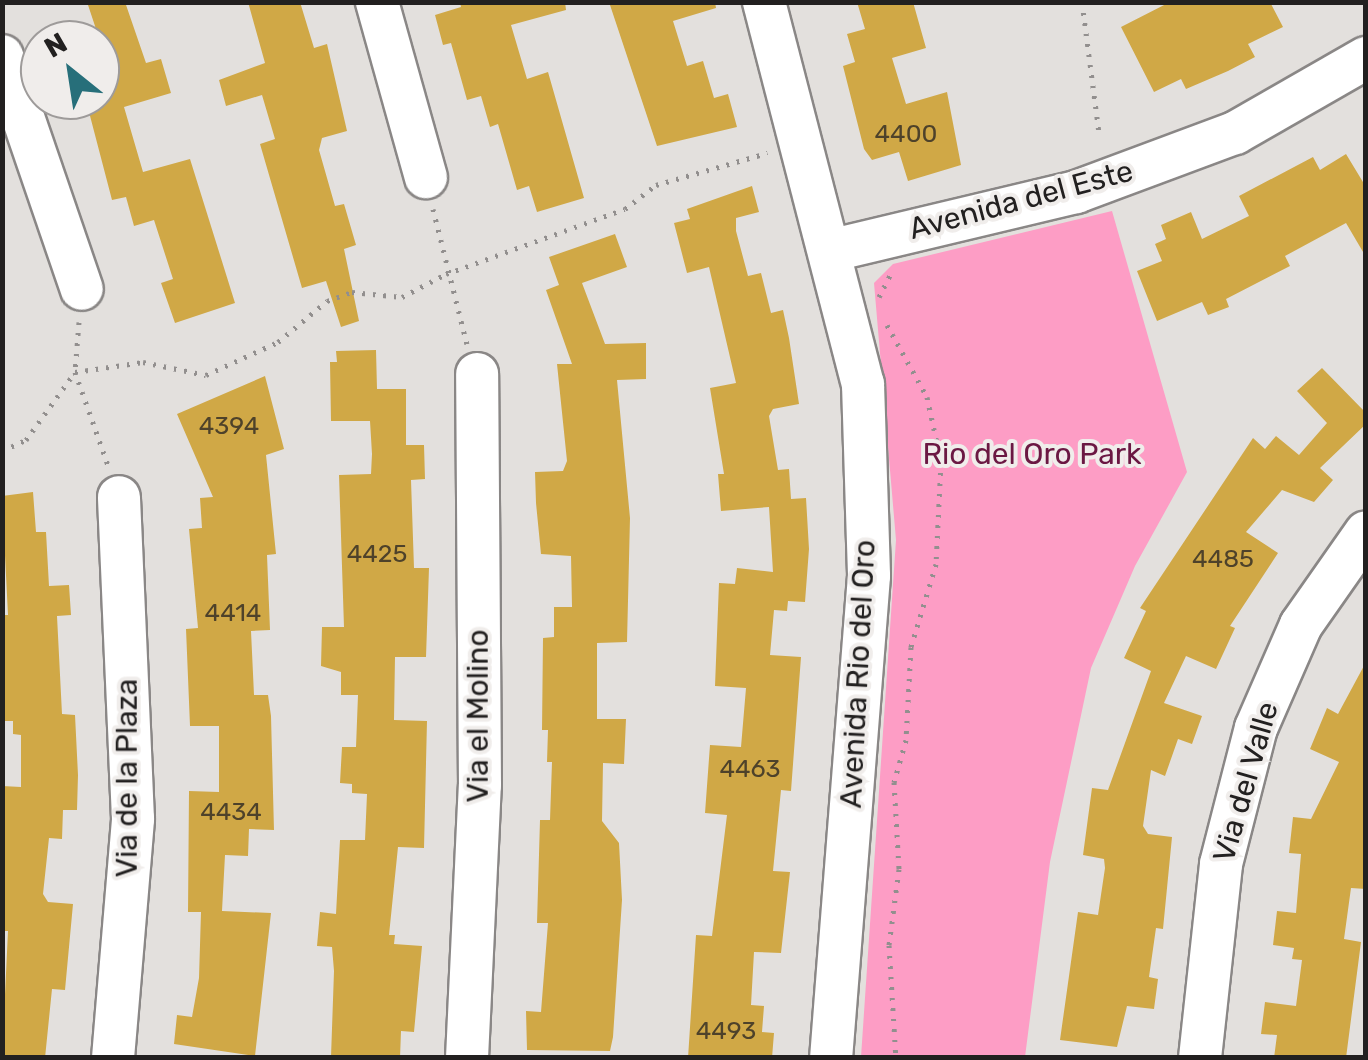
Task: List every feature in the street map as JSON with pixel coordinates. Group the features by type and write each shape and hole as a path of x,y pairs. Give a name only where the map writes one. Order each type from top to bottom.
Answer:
{"street":[{"path":"377,2 426,177"},
{"name":"Avenida Rio del Oro","path":"764,2 832,250 863,384 869,576 831,1058"},
{"path":"2,56 82,289"},
{"name":"Avenida del Este","path":"832,250 1076,192 1235,133 1366,58"},
{"name":"Via el Molino","path":"467,1058 480,785 477,374"},
{"name":"Via de la Plaza","path":"113,1058 133,820 119,497"},
{"name":"Via del Valle","path":"1200,1058 1220,864 1256,728 1301,625 1366,532"}],"path":[{"path":"1082,2 1099,133"},
{"path":"2,451 26,440 76,372 143,362 206,375 278,342 327,301 352,292 402,297 446,274 624,209 656,186 804,143"},
{"path":"426,177 446,274 477,374"},
{"path":"896,1058 889,945 899,870 894,782 906,740 912,647 936,564 942,462 927,398 879,315 879,286 897,267"},
{"path":"82,289 76,372 119,497"}],"green space":[{"name":"Rio del Oro Park","path":"1112,211 1187,472 1135,566 1091,668 1050,862 1025,1057 861,1057 896,540 874,283 893,264"}],"building":[{"path":"87,2 125,2 146,63 161,59 171,93 124,107 143,172 190,159 235,303 175,323 161,283 173,279 154,220 134,226 126,197 112,200 91,120 120,120 120,20 93,20"},
{"path":"248,2 300,2 314,48 327,44 347,131 322,138 319,150 335,206 344,204 356,245 344,249 359,321 341,327 326,281 302,288 260,144 275,139 262,95 226,106 219,80 265,63"},
{"path":"460,2 565,2 566,10 511,25 527,79 548,72 584,198 537,212 529,186 517,190 498,124 490,127 481,96 467,100 451,43 443,45 435,15 461,7"},
{"path":"609,2 715,2 716,8 673,21 687,66 703,61 714,98 728,94 737,127 657,146"},
{"path":"857,2 913,2 926,48 892,58 906,104 947,92 961,165 908,181 899,152 872,160 864,149 843,66 855,62 847,34 865,29"},
{"path":"1170,2 1270,2 1283,27 1248,44 1255,57 1228,71 1186,89 1181,79 1154,92 1121,27"},
{"path":"1346,154 1366,187 1366,257 1346,223 1285,256 1290,266 1226,299 1229,307 1208,315 1202,302 1157,321 1137,271 1162,261 1155,244 1166,239 1161,225 1191,212 1202,239 1249,216 1239,196 1313,157 1320,170"},
{"path":"752,186 759,212 736,218 736,231 748,276 761,273 771,313 783,310 799,404 773,409 769,416 778,470 789,469 791,499 806,498 809,549 805,602 788,601 787,611 774,610 770,655 801,657 791,791 781,790 773,871 790,872 781,953 754,952 751,1005 764,1006 762,1032 774,1033 772,1058 688,1058 696,935 712,936 727,815 705,813 710,745 741,747 746,688 715,686 719,583 735,584 737,568 773,572 769,507 721,511 718,474 724,474 710,388 736,383 709,267 687,273 674,223 690,219 687,209"},
{"path":"615,234 627,267 582,283 605,344 646,343 646,379 617,380 630,518 627,642 597,643 597,719 626,719 624,764 603,763 602,821 619,843 622,900 613,1037 610,1051 527,1050 526,1011 541,1012 548,923 537,923 540,820 550,820 552,762 547,762 548,730 542,730 543,638 554,637 554,607 572,607 571,556 541,554 536,503 535,472 563,471 567,461 557,364 572,364 546,290 559,285 549,257"},
{"path":"376,350 377,389 406,389 406,445 424,445 425,479 411,480 414,568 429,568 426,657 395,657 394,720 427,721 424,848 398,847 389,935 395,935 394,944 422,946 414,1032 401,1031 400,1058 331,1057 334,971 332,947 317,946 320,912 336,914 340,840 365,840 367,794 352,793 352,784 340,783 342,747 356,747 358,695 341,695 341,672 321,666 322,627 344,627 339,475 371,474 372,454 370,421 331,421 330,362 337,362 336,351"},
{"path":"1322,368 1366,413 1366,424 1320,468 1333,480 1314,502 1282,490 1246,532 1278,553 1230,626 1235,628 1216,669 1186,656 1164,703 1202,716 1192,744 1178,739 1165,776 1151,770 1143,826 1148,834 1172,837 1163,929 1156,928 1149,977 1158,979 1154,1009 1127,1006 1117,1047 1060,1040 1078,912 1098,915 1105,868 1104,859 1083,855 1092,788 1108,790 1151,671 1124,658 1146,611 1140,608 1253,438 1265,449 1276,436 1299,455 1327,423 1297,391"},
{"path":"265,376 284,449 266,455 276,554 267,555 270,630 251,631 254,695 268,695 271,716 274,830 249,829 248,856 225,855 222,911 271,913 255,1056 174,1044 177,1015 192,1017 199,978 201,912 188,912 189,791 219,792 219,726 190,726 186,629 198,628 189,529 202,528 200,498 213,497 177,414"},
{"path":"33,492 36,532 46,532 49,586 69,585 71,615 57,616 62,714 75,715 78,775 77,810 63,810 62,839 49,838 43,894 48,902 73,904 65,990 52,989 45,1058 2,1058 8,931 2,931 2,786 21,787 21,735 13,734 13,721 2,721 2,615 8,615 2,496"},
{"path":"1366,662 1366,889 1351,888 1344,939 1361,942 1346,1058 1274,1058 1277,1035 1261,1034 1265,1002 1296,1006 1302,960 1292,959 1294,948 1273,945 1277,911 1296,913 1301,854 1289,853 1293,817 1311,819 1339,762 1310,749 1327,708 1338,714"}]}
